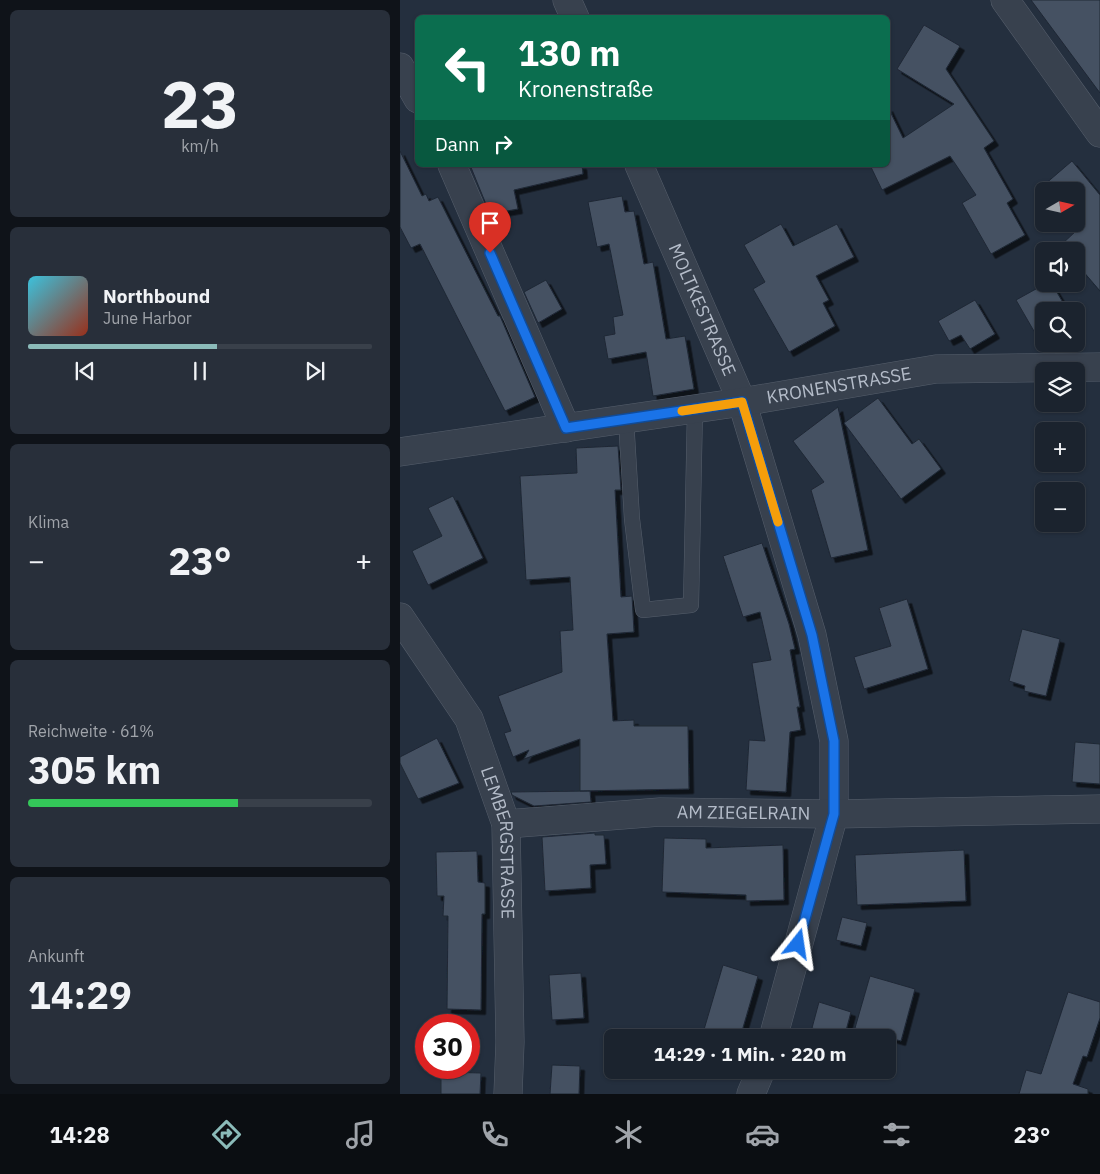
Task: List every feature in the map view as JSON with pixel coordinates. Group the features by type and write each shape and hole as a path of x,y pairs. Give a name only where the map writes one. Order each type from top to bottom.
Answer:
{"street":[{"path":"567,0 574,15"},
{"path":"1005,0 1100,133"},
{"path":"400,67 415,94"},
{"path":"453,167 566,428"},
{"name":"MOLTKESTRASSE","path":"640,167 742,402 812,635 834,741 834,814 775,1029"},
{"name":"KRONENSTRASSE","path":"400,452 742,402 936,369 1100,367"},
{"name":"LEMBERGSTRASSE","path":"400,617 469,719 506,824 510,1042 508,1094"},
{"name":"AM ZIEGELRAIN","path":"506,824 660,812 834,814 1100,808"},
{"path":"751,1094 757,1079"}],"lane":[{"path":"626,419 632,519 643,610 691,605 695,409"}],"building":[{"path":"1031,0 1100,0 1100,93"},
{"path":"924,25 960,46 946,69 994,141 984,148 1013,199 1007,203 1025,235 991,254 962,203 976,195 950,156 882,190 871,167 890,167 890,111 903,138 954,104 897,69"},
{"path":"400,151 422,196 426,194 429,201 438,197 498,316 500,316 535,397 505,411 420,244 411,248 400,227"},
{"path":"1072,161 1100,195 1100,291 1085,274 1085,242 1064,242 1075,232 1085,232 1085,182 1048,182"},
{"path":"471,167 582,167 583,174 514,190 518,209 490,214"},
{"path":"622,196 625,212 634,211 644,264 653,262 666,339 685,336 694,389 653,396 646,352 608,359 604,336 615,334 613,317 623,315 609,244 597,247 588,202"},
{"path":"781,224 793,246 837,224 854,257 816,276 829,300 823,303 835,326 789,352 753,289 765,282 744,245"},
{"path":"546,280 562,309 538,323 524,292"},
{"path":"1035,290 1035,292 1057,292 1063,302 1035,302 1035,333 1016,300"},
{"path":"975,300 995,334 970,349 961,335 949,341 938,321"},
{"path":"878,398 912,444 919,439 941,469 901,499 844,423"},
{"path":"838,407 868,550 831,558 811,490 824,482 793,441"},
{"path":"618,446 621,490 615,490 621,597 632,596 634,632 607,634 613,721 634,720 634,726 688,726 689,789 580,791 580,739 524,759 529,750 513,757 504,733 511,731 498,696 562,672 560,631 573,630 570,577 526,580 520,476 577,473 576,448"},
{"path":"453,496 483,558 428,585 412,551 442,536 428,508"},
{"path":"762,543 789,624 795,649 790,650 800,707 797,707 801,730 790,732 786,792 746,790 749,740 765,741 752,663 771,660 760,612 743,617 723,556"},
{"path":"907,599 928,669 864,689 854,657 891,646 879,608"},
{"path":"1022,629 1060,639 1046,696 1024,691 1025,686 1009,681"},
{"path":"437,738 459,783 418,799 400,763 400,757"},
{"path":"1075,742 1100,744 1100,784 1072,782"},
{"path":"590,791 591,802 534,806 512,795 511,792"},
{"path":"595,833 595,835 604,835 606,864 590,865 591,888 545,891 542,837"},
{"path":"664,838 706,839 706,848 783,845 784,900 746,901 746,895 662,892"},
{"path":"964,850 966,901 857,905 855,855"},
{"path":"477,851 478,882 485,883 485,914 482,914 481,1010 447,1009 448,916 443,916 444,896 437,896 436,852"},
{"path":"842,917 867,923 861,946 836,940"},
{"path":"723,965 758,976 743,1029 704,1029"},
{"path":"581,973 584,1018 552,1020 549,975"},
{"path":"870,976 915,989 901,1041 896,1040 896,1029 855,1028"},
{"path":"1068,992 1100,1002 1100,1018 1087,1057 1083,1056 1073,1084 1088,1089 1088,1094 1019,1094 1026,1070 1041,1074"},
{"path":"819,1002 851,1012 846,1029 812,1028"},
{"path":"552,1065 580,1066 579,1094 550,1094"},
{"path":"481,1073 480,1094 441,1094 441,1079 480,1079"}],"slow traffic":[{"path":"682,411 742,402 778,522"}],"route":[{"path":"490,253 566,428 742,402 812,635 834,741 834,814 798,944"}]}
